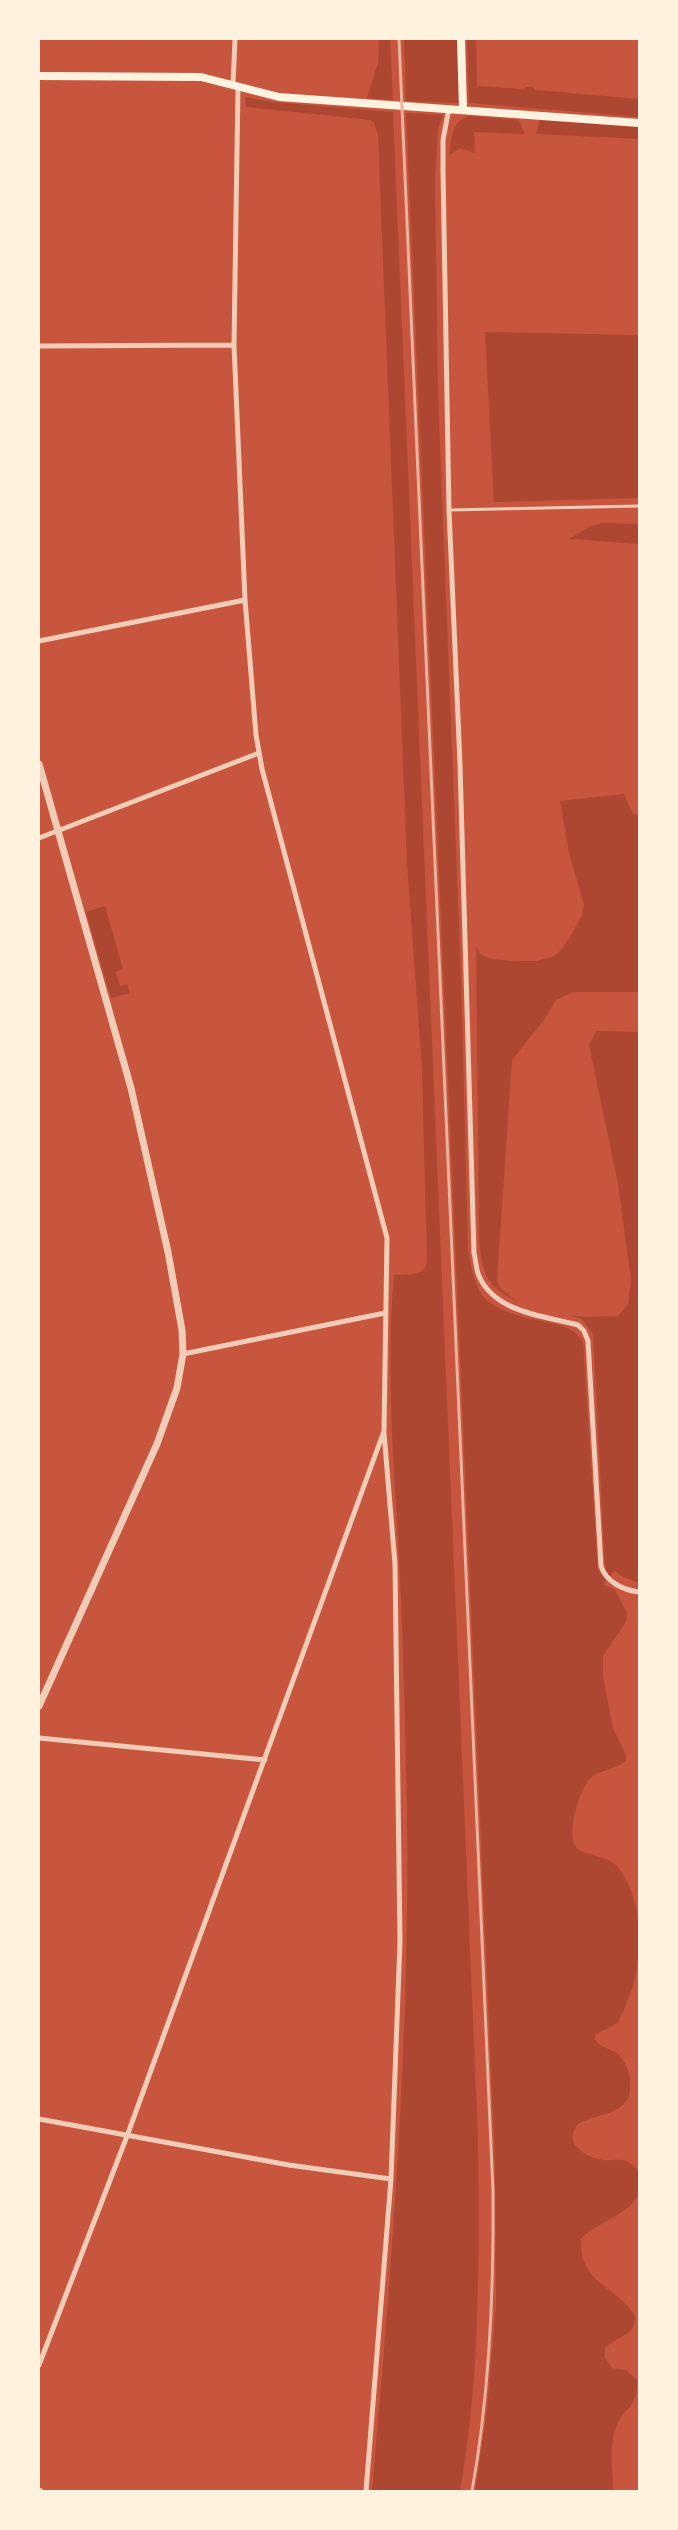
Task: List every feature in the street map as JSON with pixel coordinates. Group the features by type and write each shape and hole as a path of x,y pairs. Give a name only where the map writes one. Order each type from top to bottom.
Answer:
{"main road":[{"path":"461,39 464,109"},
{"path":"39,76 209,78 279,97 639,123"}],"street":[{"path":"235,39 234,345 245,600 259,753 383,1216 389,1254 385,1313 384,1431 395,1564 400,1880 392,2179 366,2491"},
{"path":"449,108 443,140 449,510 460,764 474,1253 479,1275 486,1288 498,1300 515,1308 578,1325 585,1331 588,1341 601,1566 603,1574 610,1581 622,1588 639,1592"},
{"path":"39,346 234,345"},
{"path":"39,640 245,600"},
{"path":"39,838 259,753"},
{"path":"39,764 131,1088 168,1252 183,1341 177,1388 150,1461 39,1706"},
{"path":"183,1354 385,1313"},
{"path":"39,2365 127,2136 384,1431"},
{"path":"39,1738 265,1760"},
{"path":"39,2119 300,2167 392,2179"}],"lane":[{"path":"449,510 639,506"}],"shaded area":[{"path":"379,39 390,39 393,100 367,98 378,63"},
{"path":"404,39 457,39 459,103 406,101"},
{"path":"467,39 476,39 477,86 524,89 533,87 536,90 639,99 639,117 469,103"},
{"path":"245,97 273,102 393,112 478,2138 478,2271 475,2359 467,2447 460,2491 372,2491 398,2152 406,1983 407,1813 403,1641 391,1406 392,1308 394,1275 418,1273 427,1263 422,1069 407,864 378,135 374,123 370,120 246,107"},
{"path":"406,113 443,115 438,129 435,179 438,393 461,976 468,1250 477,1285 488,1301 512,1313 567,1328 583,1341 598,1570 606,1580 603,1584 615,1590 627,1613 626,1622 603,1656 603,1677 613,1728 626,1755 626,1760 622,1764 595,1775 587,1782 577,1804 572,1833 573,1841 579,1850 613,1862 617,1866 632,1893 638,1925 638,1959 629,1998 618,2023 596,2034 594,2038 617,2053 626,2065 630,2082 629,2093 626,2101 620,2107 578,2124 573,2137 578,2148 589,2156 603,2160 625,2161 635,2167 639,2174 640,2187 636,2198 629,2206 581,2239 582,2254 592,2275 627,2305 635,2316 629,2332 605,2349 605,2358 612,2368 626,2370 637,2380 635,2397 618,2422 613,2437 613,2491 475,2491 487,2410 496,2304 495,2162"},
{"path":"470,116 519,120 525,134 474,132 475,153 460,148 450,155 453,131 459,122"},
{"path":"540,120 639,127 639,139 536,134"},
{"path":"485,332 639,335 639,498 494,502"},
{"path":"602,523 639,524 639,544 569,539 589,527"},
{"path":"624,794 633,814 639,815 639,992 573,992 556,1000 543,1021 512,1060 497,1281 501,1289 518,1302 499,1291 488,1279 482,1264 479,1242 476,946 480,954 491,959 515,961 536,961 552,957 559,952 582,915 584,905 569,853 560,801"},
{"path":"105,906 123,969 116,972 120,986 127,984 130,993 111,998 86,912"},
{"path":"596,1031 639,1032 639,1583 615,1571 609,1577 605,1569 593,1334 582,1319 567,1315 618,1316 628,1304 631,1280 618,1184 589,1045"}],"railway":[{"path":"399,39 493,2191 490,2341 483,2416 472,2491"}]}
